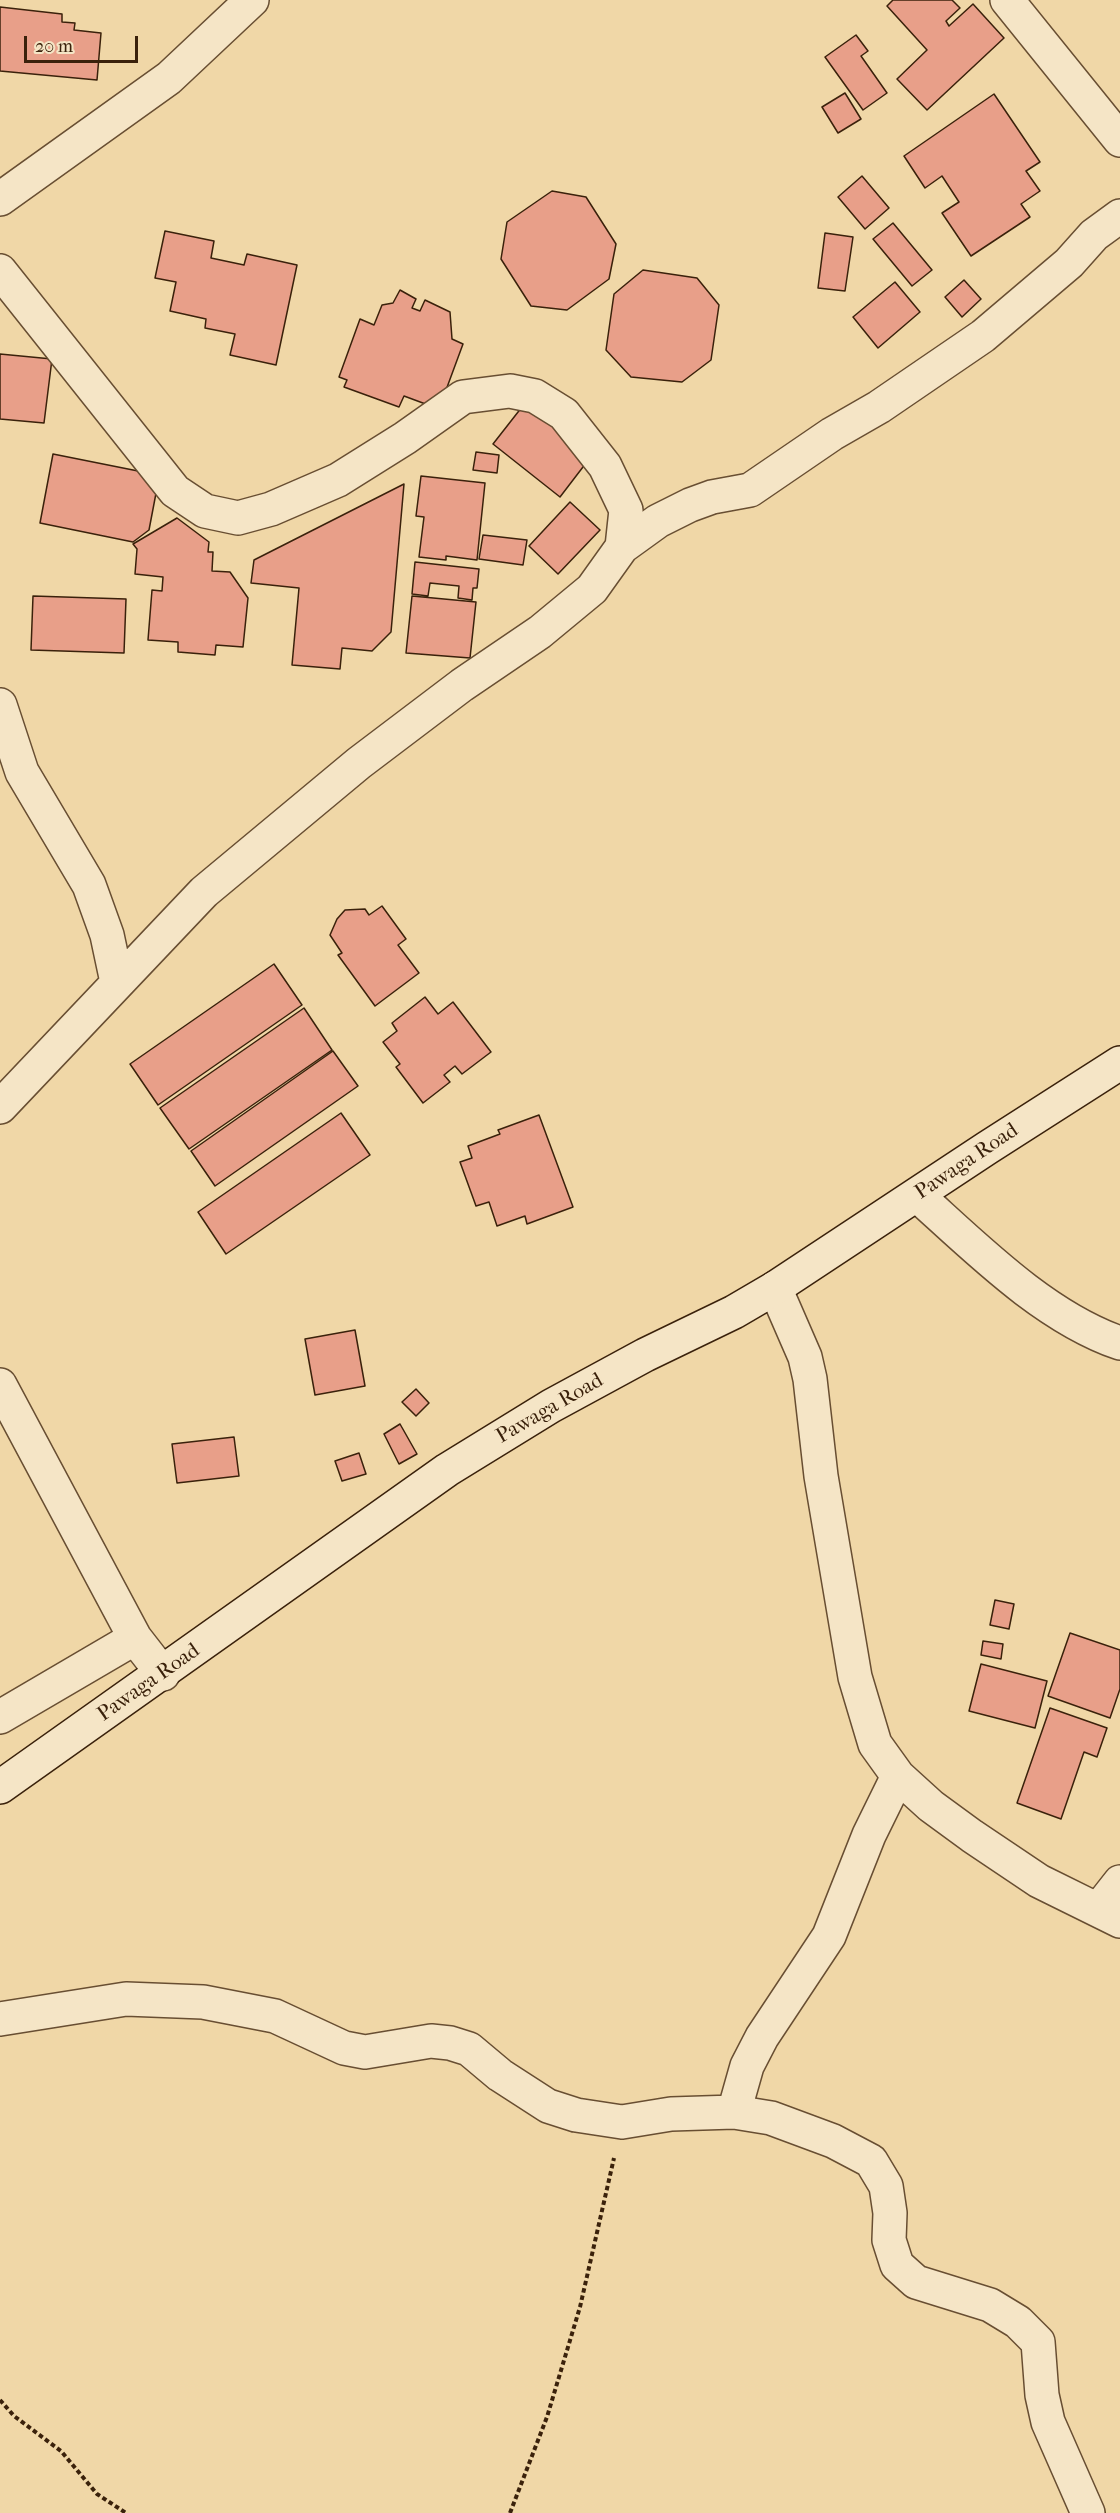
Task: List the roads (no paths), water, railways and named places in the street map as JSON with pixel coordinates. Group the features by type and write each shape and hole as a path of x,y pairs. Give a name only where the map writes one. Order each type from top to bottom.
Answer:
{"street":[{"path":"0,199 169,78 252,0"},
{"path":"1007,0 1120,140"},
{"path":"0,1107 204,892 359,763 462,685 540,632 592,588 622,547 658,521 690,505 712,497 750,490 806,450 879,407 983,336 1069,263 1094,235 1120,216"},
{"path":"0,271 175,491 205,511 238,518 271,509 338,480 405,438 463,397 510,391 535,396 564,414 605,466 626,510 622,547"},
{"path":"0,705 22,772 89,885 106,935 117,982"},
{"name":"Pawaga Road","path":"0,1788 447,1470 551,1406 645,1355 734,1312 775,1288 1120,1063"},
{"path":"917,1195 1019,1284 1104,1338 1120,1343"},
{"path":"775,1288 805,1356 810,1379 821,1476 855,1677 874,1744 898,1776 972,1836 1039,1881 1109,1916 1120,1882"},
{"path":"0,1385 135,1638 163,1674"},
{"path":"0,1717 135,1638"},
{"path":"734,2112 747,2066 762,2037 829,1936 870,1835 898,1776"},
{"path":"0,2019 126,1999 193,2002 275,2016 344,2048 365,2052 431,2041 450,2043 469,2049 500,2075 548,2106 576,2115 621,2122 671,2114 734,2112 771,2118 833,2141 871,2161 886,2186 890,2213 889,2240 897,2265 916,2282 990,2305 1018,2322 1038,2342 1042,2395 1048,2422 1088,2513"}]}
